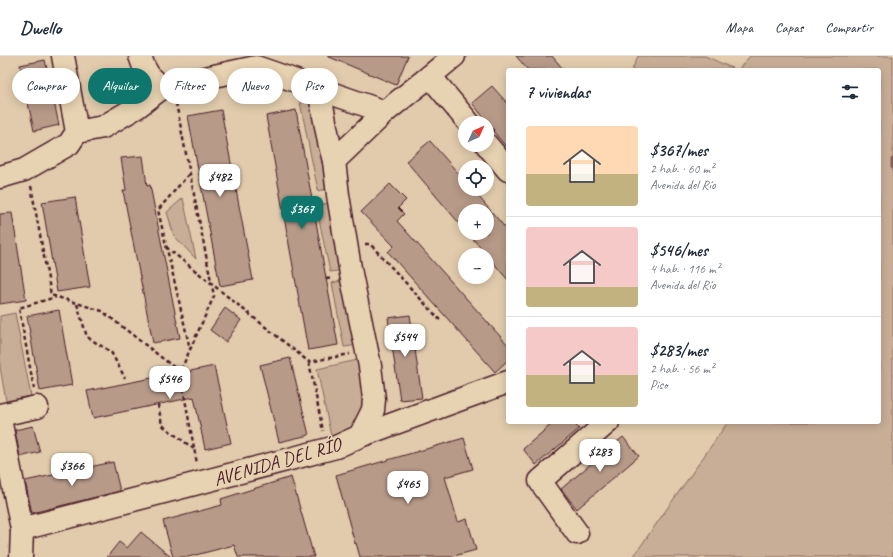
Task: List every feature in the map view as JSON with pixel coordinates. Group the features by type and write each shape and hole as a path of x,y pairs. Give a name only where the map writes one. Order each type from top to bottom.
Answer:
{"street":[{"path":"0,177 28,168 69,144 77,132 63,56"},
{"path":"140,56 151,79 160,83"},
{"path":"334,161 385,112 454,56"},
{"path":"219,72 255,62 291,78"},
{"path":"430,76 463,116"},
{"path":"77,132 103,127 137,107 160,91"},
{"path":"338,96 385,112"},
{"name":"AVENIDA DEL RÍO","path":"22,529 336,448 360,436 373,410 374,399 370,366 346,244 334,161 322,104"},
{"path":"493,152 506,168"},
{"path":"360,436 506,381"},
{"path":"0,415 37,407"},
{"path":"0,419 22,529 21,557"},
{"path":"577,533 540,481 606,424"}],"path":[{"path":"172,104 189,174 214,296 180,372 201,483"},
{"path":"28,168 51,295 102,311 180,372"},
{"path":"189,174 158,210 190,350"},
{"path":"346,244 370,244 440,320"},
{"path":"166,247 309,362 327,450"},
{"path":"37,407 19,308 57,297"},
{"path":"77,303 87,337 111,352 125,378"},
{"path":"309,362 367,351"},
{"path":"158,405 162,425 194,449"}],"shaded area":[{"path":"638,56 705,56 732,68 633,68"},
{"path":"750,56 893,56 893,557 633,557 727,424 881,424 881,68 740,68"},
{"path":"300,104 312,104 330,188 318,191"},
{"path":"183,198 196,259 174,236 167,212"},
{"path":"331,203 345,270 330,272 316,205"},
{"path":"347,280 359,345 344,347 332,283"},
{"path":"15,313 31,396 6,401 0,367 0,316"},
{"path":"362,359 366,407 354,428 331,436 317,369"}],"building":[{"path":"327,56 408,56 396,85"},
{"path":"516,56 552,56 562,68 526,68"},
{"path":"45,60 47,68 21,68 20,65"},
{"path":"492,86 506,102 506,147 494,132 494,116 483,116 472,103"},
{"path":"28,104 54,104 59,125 34,131"},
{"path":"221,110 253,280 220,286 188,116"},
{"path":"296,110 338,345 308,350 266,116"},
{"path":"430,141 458,173 458,196 478,196 485,204 458,204 458,222 406,161"},
{"path":"143,156 147,186 150,185 180,338 153,343 123,191 126,190 121,158"},
{"path":"390,184 406,200 398,208 404,214 397,221 506,343 506,362 495,372 388,252 394,246 361,212"},
{"path":"75,197 90,287 57,292 42,202"},
{"path":"12,213 26,300 0,304 0,214"},
{"path":"494,215 506,229 506,278 494,264 494,248 481,248 474,240 494,240"},
{"path":"225,308 241,320 226,342 210,330"},
{"path":"59,310 72,385 40,391 27,316"},
{"path":"410,315 422,398 400,400 388,318"},
{"path":"290,358 309,435 279,442 260,365"},
{"path":"214,366 231,443 205,449 194,397 93,418 87,391"},
{"path":"552,424 575,424 579,429 536,465 523,449"},
{"path":"33,426 40,452 20,457 15,430"},
{"path":"623,437 639,456 577,509 561,489"},
{"path":"464,438 473,469 445,477 458,522 467,519 476,550 450,557 360,557 336,475"},
{"path":"113,462 120,491 32,513 25,481"},
{"path":"291,477 314,557 238,557 234,545 188,557 173,557 163,521 222,505 221,499"},
{"path":"141,532 171,557 107,557 119,542 127,548"}],"waterway":[{"path":"893,160 893,167"}]}
